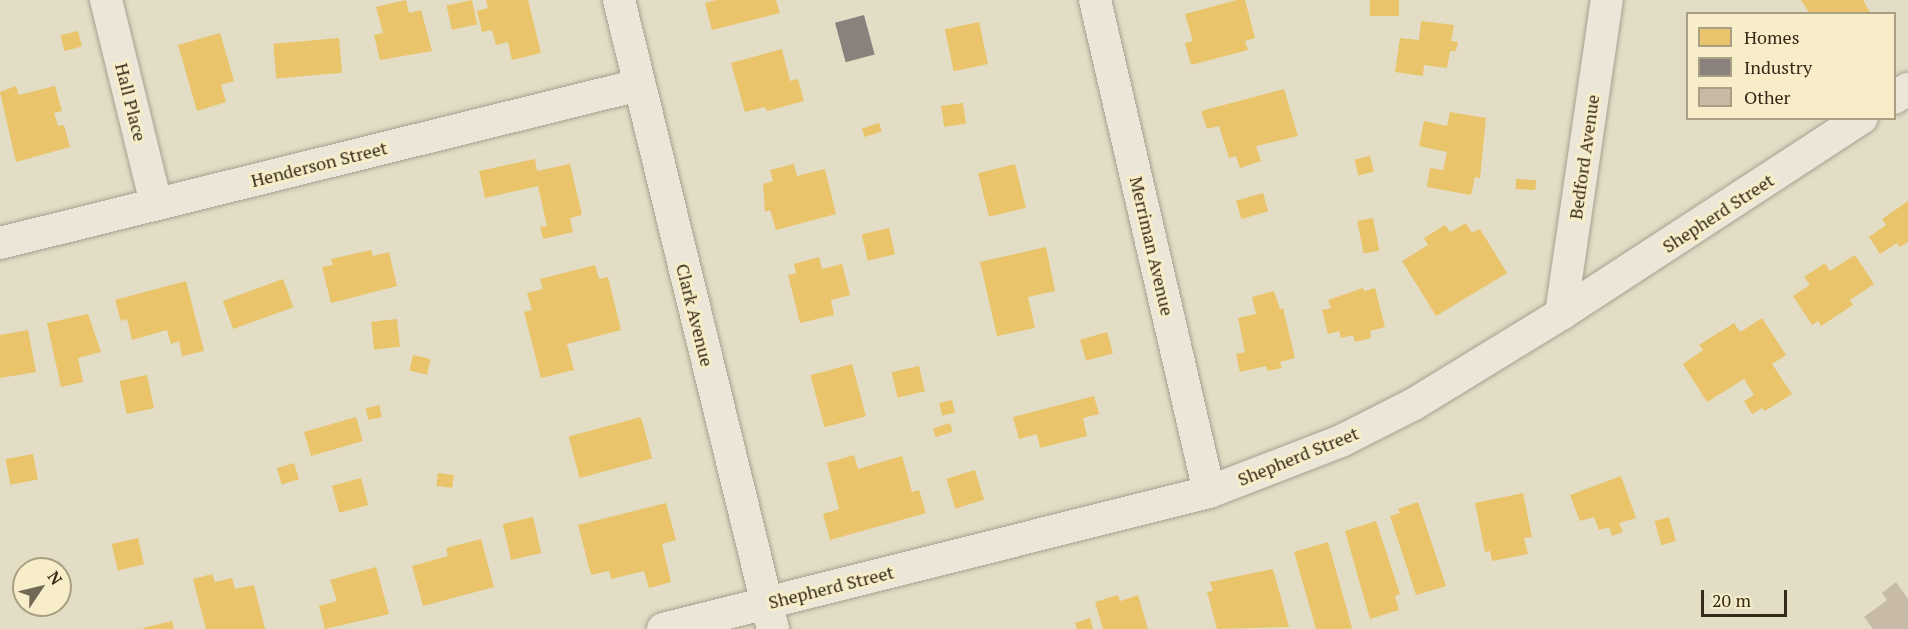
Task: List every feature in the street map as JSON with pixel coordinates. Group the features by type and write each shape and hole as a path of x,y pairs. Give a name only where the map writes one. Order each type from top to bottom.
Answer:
{"street":[{"name":"Hall Place","path":"106,0 156,204"},
{"name":"Clark Avenue","path":"619,0 770,616"},
{"name":"Merriman Avenue","path":"1095,0 1209,492"},
{"name":"Bedford Avenue","path":"1561,314 1607,0"},
{"name":"Henderson Street","path":"0,243 639,85"},
{"name":"Shepherd Street","path":"663,629 770,616 1209,492 1341,441 1393,414 1561,314 1859,120"}],"building: Homes":[{"path":"406,0 409,13 421,10 432,51 380,60 374,35 383,33 376,7"},
{"path":"472,0 477,24 452,30 447,5"},
{"path":"486,0 528,0 541,53 512,60 508,42 496,45 492,30 482,32 477,11 488,8"},
{"path":"716,0 776,0 780,13 712,30 705,3"},
{"path":"1237,0 1245,0 1255,38 1245,41 1248,50 1191,65 1185,43 1193,41 1185,14"},
{"path":"1370,0 1399,0 1399,16 1370,16"},
{"path":"1801,0 1863,0 1870,12 1809,12"},
{"path":"1421,21 1454,25 1451,41 1458,42 1456,51 1450,51 1447,68 1424,65 1423,76 1395,72 1400,38 1419,40"},
{"path":"979,22 988,64 954,71 945,29"},
{"path":"78,31 82,47 64,51 61,35"},
{"path":"220,33 234,81 221,85 226,102 197,111 178,45"},
{"path":"339,38 342,73 276,79 273,44"},
{"path":"782,49 790,81 798,79 804,101 767,111 765,107 745,112 731,63"},
{"path":"16,86 19,95 55,86 62,111 54,113 58,126 64,125 70,147 16,162 0,92"},
{"path":"1284,89 1298,136 1256,146 1261,161 1240,168 1236,156 1229,158 1219,126 1207,129 1201,111"},
{"path":"963,103 966,124 944,127 941,106"},
{"path":"1450,112 1486,118 1480,178 1475,177 1471,195 1427,187 1430,168 1443,170 1447,152 1419,146 1424,121 1447,126"},
{"path":"879,123 882,132 865,137 862,129"},
{"path":"1370,156 1374,172 1358,175 1354,160"},
{"path":"535,159 537,171 570,164 582,215 570,218 573,232 543,239 540,227 547,226 538,186 485,198 479,171"},
{"path":"794,164 797,176 825,169 836,214 776,230 770,210 765,212 763,184 773,181 770,170"},
{"path":"1015,164 1026,208 989,217 978,173"},
{"path":"1516,179 1536,180 1535,190 1515,189"},
{"path":"1263,193 1268,211 1241,219 1236,201"},
{"path":"1908,201 1908,242 1900,247 1897,243 1880,254 1869,237 1886,225 1882,219"},
{"path":"1373,218 1379,250 1364,253 1357,221"},
{"path":"1466,223 1472,233 1480,229 1507,273 1436,316 1402,261 1428,245 1424,238 1445,225 1450,232"},
{"path":"889,228 895,254 868,261 862,234"},
{"path":"1046,247 1055,291 1028,297 1035,328 997,336 980,262"},
{"path":"371,250 373,256 389,252 397,286 331,303 322,267 333,265 331,259"},
{"path":"1855,255 1874,284 1850,300 1853,305 1821,326 1818,321 1812,325 1793,296 1810,285 1804,277 1825,263 1830,271"},
{"path":"819,257 822,269 842,264 850,295 831,300 834,315 800,323 788,275 796,273 794,264"},
{"path":"595,265 599,279 608,277 621,330 567,344 574,370 541,378 524,312 532,310 527,293 543,289 540,279"},
{"path":"283,279 293,307 233,329 223,301"},
{"path":"186,281 204,351 182,356 179,341 171,344 167,330 132,340 127,319 121,321 115,300"},
{"path":"1363,288 1364,291 1375,288 1385,327 1370,331 1371,338 1355,342 1353,335 1341,338 1339,331 1328,334 1322,310 1331,308 1328,300"},
{"path":"1274,291 1280,309 1283,308 1295,358 1280,362 1282,368 1268,371 1266,366 1240,372 1236,354 1245,352 1238,318 1256,314 1252,297"},
{"path":"88,314 101,352 78,358 83,382 61,387 47,323"},
{"path":"1762,318 1786,355 1772,364 1792,394 1765,411 1762,408 1752,414 1744,401 1754,395 1744,379 1707,402 1683,364 1703,350 1699,345 1734,323 1740,332"},
{"path":"397,319 400,347 374,350 371,322"},
{"path":"28,330 36,372 0,378 0,335"},
{"path":"1107,332 1113,353 1086,361 1080,340"},
{"path":"413,355 431,359 427,375 409,371"},
{"path":"852,364 866,416 824,427 810,375"},
{"path":"919,366 925,391 898,398 892,372"},
{"path":"147,375 154,408 127,414 120,381"},
{"path":"1094,396 1099,414 1083,418 1087,436 1040,448 1037,434 1019,439 1013,417"},
{"path":"952,400 955,413 942,416 939,403"},
{"path":"379,405 382,417 368,420 365,408"},
{"path":"356,417 363,441 311,456 304,432"},
{"path":"641,417 652,459 580,478 569,436"},
{"path":"950,423 953,432 936,437 933,429"},
{"path":"33,454 38,480 10,485 6,459"},
{"path":"854,455 858,469 902,456 912,492 919,490 926,513 830,540 823,514 839,509 827,463"},
{"path":"294,463 299,479 282,485 277,468"},
{"path":"975,470 984,500 955,508 946,479"},
{"path":"438,473 454,475 452,488 436,486"},
{"path":"1621,476 1636,518 1619,523 1623,532 1612,536 1609,527 1599,530 1594,517 1580,521 1570,495"},
{"path":"361,478 368,505 339,513 332,486"},
{"path":"1523,493 1532,537 1524,538 1528,554 1492,561 1490,551 1485,552 1475,503"},
{"path":"1418,502 1446,586 1416,595 1390,516 1400,513 1398,509"},
{"path":"666,503 676,540 662,544 671,582 649,588 644,571 611,579 609,571 591,575 578,525"},
{"path":"533,517 541,553 511,560 503,524"},
{"path":"1669,517 1676,541 1661,545 1655,521"},
{"path":"1376,521 1400,594 1395,596 1399,610 1370,619 1345,531"},
{"path":"138,538 144,564 118,570 112,544"},
{"path":"481,539 494,587 423,606 412,566 448,556 446,548"},
{"path":"1328,542 1352,628 1316,629 1294,552"},
{"path":"376,567 389,614 325,629 319,606 337,601 330,580"},
{"path":"1273,569 1289,627 1217,629 1207,592 1213,591 1210,582"},
{"path":"212,574 215,582 232,578 235,589 254,585 265,629 206,629 193,579"},
{"path":"1118,595 1120,601 1138,595 1148,629 1103,629 1095,602"},
{"path":"1090,618 1093,629 1077,629 1075,623"},
{"path":"172,621 174,629 143,629 143,628"}],"building: Industry":[{"path":"864,15 875,55 846,62 835,23"}],"building: Other":[{"path":"1896,582 1908,599 1908,629 1873,629 1864,617 1887,600 1882,593"}]}
